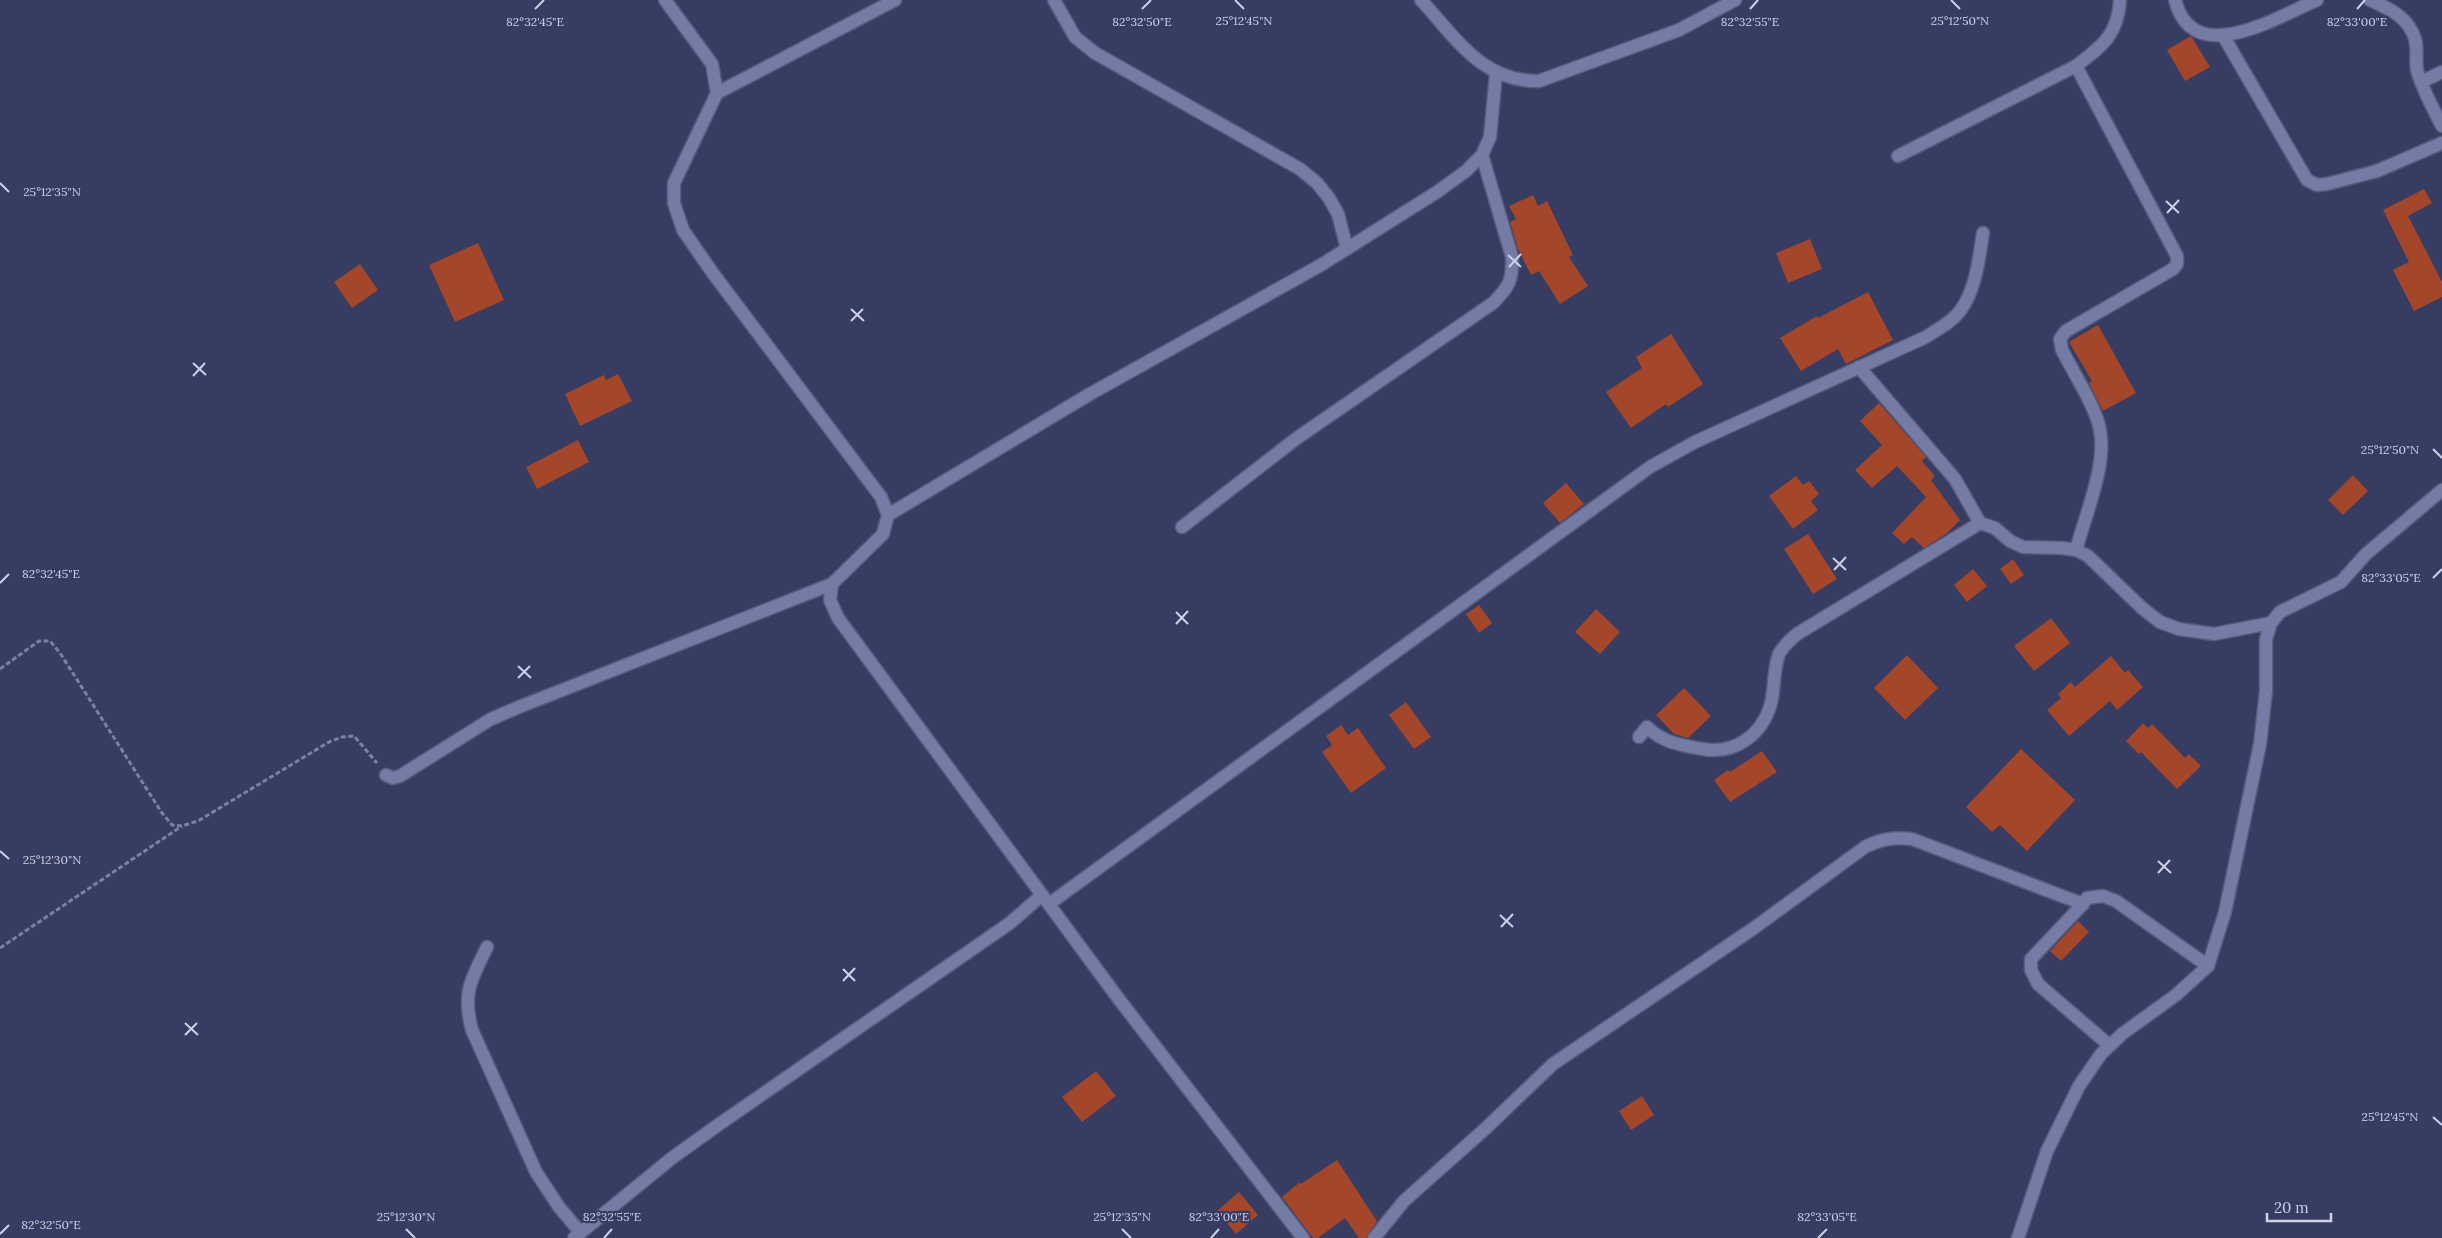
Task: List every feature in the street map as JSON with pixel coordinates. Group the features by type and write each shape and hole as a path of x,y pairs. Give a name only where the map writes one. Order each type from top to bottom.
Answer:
{"street":[{"path":"386,774 393,778 400,776 491,719 519,707 832,584 883,534 888,515 881,497 712,272 683,230 674,203 674,183 717,93 712,64 665,0"},
{"path":"717,93 895,0"},
{"path":"1054,0 1075,37 1095,53 1279,157 1317,183 1329,198 1338,214 1347,249"},
{"path":"1421,0 1475,59 1496,74 1520,81 1538,81 1679,30 1735,0"},
{"path":"1898,156 2076,66 2098,49 2113,32 2119,16 2120,0"},
{"path":"2174,0 2177,10 2189,25 2204,35 2224,37 2245,31 2317,0"},
{"path":"2370,0 2395,12 2407,24 2415,38 2417,67 2421,82 2442,126"},
{"path":"2224,37 2307,180 2317,185 2377,171 2442,144"},
{"path":"2076,66 2177,256 2177,264 2173,269 2066,331 2060,339 2062,350 2100,429 2102,446 2076,550"},
{"path":"2421,82 2442,72"},
{"path":"888,515 1090,394 1347,249 1437,192 1482,155 1490,137 1496,74"},
{"path":"1182,527 1297,438 1493,303 1507,289 1513,272 1512,256 1482,155"},
{"path":"487,947 472,978 468,994 467,1011 472,1030 536,1172 577,1235 687,1147 1010,922 1046,900 1650,467 1695,442 1926,337 1948,323 1960,311 1968,296 1983,233"},
{"path":"1859,367 1955,479 1980,523 1994,528 2010,541 2023,547 2076,550 2088,556 2160,622 2179,629 2214,634 2271,623"},
{"path":"2018,1238 2047,1151 2079,1086 2110,1045 2176,995 2208,966 2225,912 2260,744 2266,691 2266,639 2271,623 2280,612 2341,582 2366,554 2442,490"},
{"path":"1639,737 1647,727 1657,737 1672,744 1712,751 1735,748 1751,737 1764,722 1771,703 1779,654 1786,644 1797,634 1980,523"},
{"path":"832,584 830,600 838,618 1118,998 1303,1238"},
{"path":"1374,1238 1404,1201 1485,1129 1553,1064 1754,928 1864,847 1881,839 1895,837 1912,839 2083,904"},
{"path":"2110,1045 2038,984 2031,970 2031,960 2087,898 2103,896 2116,901 2208,966"}],"path":[{"path":"0,669 39,640 50,641 60,653 162,813 172,825 182,826"},
{"path":"0,948 182,826 198,821 329,742 342,737 354,736 386,774"}],"building":[{"path":"2191,36 2210,67 2185,81 2167,50"},
{"path":"2424,189 2432,203 2408,216 2442,282 2442,297 2414,311 2393,270 2409,262 2383,210"},
{"path":"1533,195 1538,206 1547,201 1573,255 1569,257 1588,286 1560,304 1539,271 1531,275 1518,249 1510,222 1516,219 1509,206"},
{"path":"1810,239 1822,269 1788,283 1776,253"},
{"path":"478,243 504,300 455,322 429,265"},
{"path":"360,264 378,290 352,308 334,282"},
{"path":"1868,292 1893,340 1846,364 1838,349 1801,371 1780,338 1817,316 1818,318"},
{"path":"2098,325 2136,393 2103,411 2089,383 2092,381 2069,342"},
{"path":"1671,334 1703,384 1668,407 1666,404 1631,428 1606,392 1642,368 1636,357"},
{"path":"618,374 632,401 580,426 565,394 604,375 606,380"},
{"path":"1879,403 1926,457 1922,461 1935,476 1931,480 1960,520 1947,533 1924,548 1912,537 1904,544 1892,533 1926,497 1897,466 1872,488 1855,470 1882,445 1860,421"},
{"path":"578,440 589,462 537,489 526,467"},
{"path":"2353,475 2368,491 2343,515 2328,500"},
{"path":"1796,476 1803,485 1809,481 1819,494 1811,501 1818,510 1793,529 1769,496"},
{"path":"1566,483 1584,504 1560,523 1543,503"},
{"path":"1808,534 1837,579 1813,594 1784,549"},
{"path":"2013,559 2024,575 2011,584 2000,569"},
{"path":"1973,569 1987,586 1967,602 1954,585"},
{"path":"1479,605 1492,623 1479,633 1466,614"},
{"path":"1596,609 1620,632 1600,654 1575,632"},
{"path":"2051,618 2070,643 2034,671 2014,646"},
{"path":"1907,655 1938,688 1905,720 1874,688"},
{"path":"2111,656 2125,673 2128,670 2143,687 2117,710 2110,701 2069,736 2047,710 2061,698 2058,694 2071,682 2075,687"},
{"path":"1684,688 1711,716 1688,738 1674,734 1656,715"},
{"path":"1406,702 1431,737 1414,749 1389,715"},
{"path":"2143,723 2148,728 2152,724 2185,758 2189,754 2201,766 2177,789 2141,752 2139,754 2126,741"},
{"path":"1341,725 1348,735 1358,728 1386,768 1351,793 1322,752 1332,745 1326,736"},
{"path":"2021,749 2075,800 2027,851 2000,825 1992,832 1966,807"},
{"path":"1762,751 1777,772 1730,802 1714,780"},
{"path":"2078,921 2089,932 2061,961 2050,951"},
{"path":"1096,1071 1116,1096 1082,1122 1062,1097"},
{"path":"1642,1096 1654,1115 1631,1130 1619,1111"},
{"path":"1337,1160 1377,1221 1366,1238 1359,1238 1345,1218 1318,1238 1313,1238 1282,1197 1300,1182 1301,1184"},
{"path":"1239,1192 1258,1215 1236,1234 1217,1211"}]}
